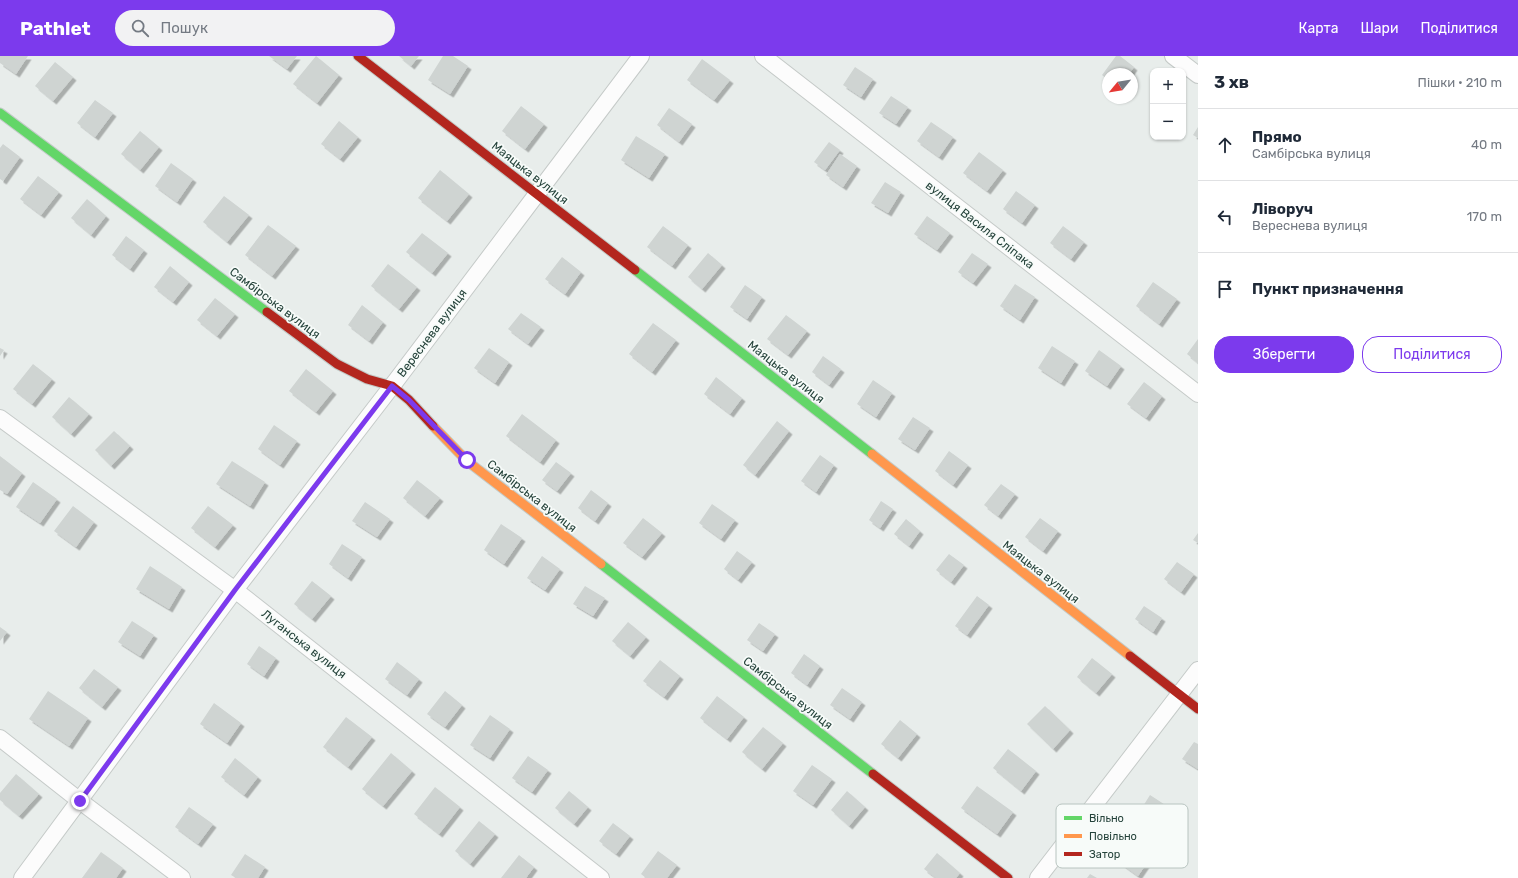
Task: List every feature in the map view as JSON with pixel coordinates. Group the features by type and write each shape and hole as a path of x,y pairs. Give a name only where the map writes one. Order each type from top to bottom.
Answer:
{"street":[{"name":"Маяцька вулиця","path":"358,56 537,193 1198,709"},
{"name":"Вереснева вулиця","path":"22,878 235,590 392,386 641,56"},
{"name":"вулиця Василя Сліпака","path":"763,56 1198,394"},
{"path":"1173,56 1198,75"},
{"name":"Самбірська вулиця","path":"0,112 337,364 367,379 392,386 409,400 467,460 1008,878"},
{"name":"Луганська вулиця","path":"0,418 235,590 601,878"},
{"path":"1095,804 1198,670"},
{"path":"0,738 182,878"},
{"path":"1038,878 1056,855"}],"building":[{"path":"0,56 28,56 16,74 0,63"},
{"path":"269,56 297,56 287,69"},
{"path":"316,56 339,75 317,103 293,84"},
{"path":"399,56 419,56 411,66"},
{"path":"443,56 453,56 468,66 450,94 428,80"},
{"path":"1116,56 1120,56 1134,67 1133,68 1107,68"},
{"path":"702,59 730,80 714,100 687,80"},
{"path":"55,62 73,77 53,101 35,86"},
{"path":"855,67 873,79 861,97 843,85"},
{"path":"891,96 908,107 896,124 879,113"},
{"path":"95,100 113,113 95,137 77,123"},
{"path":"521,106 544,124 525,149 502,131"},
{"path":"669,108 692,124 679,142 657,125"},
{"path":"339,121 358,137 340,159 321,144"},
{"path":"931,122 953,137 939,157 917,141"},
{"path":"1198,127 1198,138 1193,135"},
{"path":"140,131 159,147 140,170 121,154"},
{"path":"636,136 665,154 649,178 621,160"},
{"path":"829,142 840,150 825,170 814,162"},
{"path":"3,144 20,157 3,181 0,179 0,148"},
{"path":"979,152 1003,170 987,191 963,173"},
{"path":"840,154 857,166 843,187 826,175"},
{"path":"171,163 193,179 177,202 155,186"},
{"path":"440,170 469,194 447,221 418,198"},
{"path":"38,176 59,192 41,215 20,199"},
{"path":"885,182 901,192 888,213 871,203"},
{"path":"1016,191 1035,205 1022,223 1003,209"},
{"path":"224,196 249,215 227,242 203,222"},
{"path":"87,199 106,216 91,235 71,218"},
{"path":"927,216 950,233 937,250 914,234"},
{"path":"268,225 296,246 272,276 245,255"},
{"path":"663,226 688,245 672,266 647,247"},
{"path":"1063,226 1084,242 1071,259 1050,243"},
{"path":"422,233 448,253 432,273 406,252"},
{"path":"126,236 144,250 130,269 112,255"},
{"path":"708,253 722,265 702,289 688,277"},
{"path":"972,253 988,264 973,283 958,272"},
{"path":"562,257 581,272 565,294 545,279"},
{"path":"388,264 417,287 399,309 371,286"},
{"path":"170,266 189,282 173,302 154,287"},
{"path":"1153,282 1177,299 1159,324 1136,306"},
{"path":"1015,284 1035,297 1020,320 1000,306"},
{"path":"745,285 762,297 747,319 730,307"},
{"path":"215,298 235,314 217,336 197,320"},
{"path":"362,305 383,322 369,341 348,325"},
{"path":"521,313 541,327 528,344 508,329"},
{"path":"786,315 807,331 788,355 767,339"},
{"path":"653,323 676,340 652,372 629,354"},
{"path":"1198,339 1198,363 1187,354"},
{"path":"1052,346 1075,361 1061,383 1038,368"},
{"path":"0,348 4,350 0,356"},
{"path":"489,348 509,362 495,383 474,368"},
{"path":"1099,350 1121,366 1107,386 1085,371"},
{"path":"823,356 841,369 829,385 812,372"},
{"path":"33,364 52,379 32,404 13,389"},
{"path":"306,369 333,391 316,412 289,391"},
{"path":"716,377 742,398 730,414 704,394"},
{"path":"873,380 892,393 876,417 857,404"},
{"path":"1144,382 1162,396 1146,418 1127,404"},
{"path":"69,397 89,414 71,434 52,417"},
{"path":"522,414 556,440 540,462 506,436"},
{"path":"913,417 930,428 915,450 898,439"},
{"path":"777,421 789,431 755,475 743,465"},
{"path":"274,425 297,441 280,465 258,449"},
{"path":"114,431 130,446 111,466 95,450"},
{"path":"949,451 968,465 953,485 935,471"},
{"path":"820,455 834,465 816,492 801,481"},
{"path":"0,456 22,473 7,494 0,490"},
{"path":"232,461 265,482 250,506 216,484"},
{"path":"556,462 571,473 557,491 542,480"},
{"path":"417,480 440,498 425,516 403,498"},
{"path":"33,482 57,499 40,523 16,507"},
{"path":"1001,484 1015,494 998,516 984,505"},
{"path":"591,490 608,503 595,521 578,508"},
{"path":"881,501 893,509 880,528 869,520"},
{"path":"365,502 390,519 377,537 352,521"},
{"path":"712,504 735,520 721,539 699,523"},
{"path":"73,506 94,522 76,547 54,531"},
{"path":"208,506 233,525 215,547 191,528"},
{"path":"643,518 662,533 642,557 623,543"},
{"path":"1040,518 1058,531 1043,551 1025,537"},
{"path":"906,519 920,531 909,546 894,534"},
{"path":"501,524 522,538 504,564 484,550"},
{"path":"1198,533 1198,543 1193,540"},
{"path":"342,544 362,557 348,578 329,564"},
{"path":"737,551 752,562 738,580 724,569"},
{"path":"949,554 964,565 951,582 936,570"},
{"path":"542,556 560,569 545,590 527,578"},
{"path":"1177,562 1194,574 1181,592 1164,579"},
{"path":"150,566 182,587 169,609 136,589"},
{"path":"312,581 331,596 312,619 294,604"},
{"path":"585,586 605,598 593,616 573,604"},
{"path":"977,596 989,605 967,635 955,626"},
{"path":"1144,606 1162,618 1153,632 1135,619"},
{"path":"132,621 154,635 140,656 118,642"},
{"path":"628,622 646,637 630,656 612,641"},
{"path":"759,623 775,634 763,651 747,640"},
{"path":"0,627 7,632 0,641"},
{"path":"259,646 276,658 264,676 247,664"},
{"path":"804,654 820,666 807,685 791,673"},
{"path":"1092,658 1112,674 1096,693 1077,677"},
{"path":"660,660 680,676 664,697 643,681"},
{"path":"397,662 419,679 407,695 385,679"},
{"path":"94,669 118,687 102,707 79,688"},
{"path":"842,688 862,702 850,719 830,705"},
{"path":"48,691 88,718 69,746 29,719"},
{"path":"445,691 462,705 445,727 427,714"},
{"path":"717,696 744,717 727,739 700,718"},
{"path":"214,703 241,723 227,743 200,724"},
{"path":"1045,706 1070,730 1053,749 1027,724"},
{"path":"490,715 510,729 490,758 470,745"},
{"path":"346,717 372,737 348,767 323,747"},
{"path":"900,720 917,734 898,758 881,744"},
{"path":"763,727 783,743 762,769 742,752"},
{"path":"1194,742 1198,744 1198,769 1182,759"},
{"path":"1008,749 1036,771 1021,791 993,768"},
{"path":"391,753 412,771 383,806 362,789"},
{"path":"528,756 548,770 532,792 512,778"},
{"path":"235,758 258,777 244,795 221,777"},
{"path":"812,765 832,779 813,805 793,791"},
{"path":"16,774 39,794 19,816 0,800 0,793"},
{"path":"977,786 1013,812 997,834 961,808"},
{"path":"435,787 460,807 439,834 414,814"},
{"path":"569,791 588,807 574,824 555,808"},
{"path":"847,791 865,807 849,826 831,810"},
{"path":"1150,795 1164,804 1144,804"},
{"path":"189,807 213,824 198,844 175,827"},
{"path":"479,821 495,834 470,864 455,851"},
{"path":"613,823 630,836 616,854 599,841"},
{"path":"658,851 677,865 667,878 646,878 641,874"},
{"path":"101,852 123,868 116,878 82,878"},
{"path":"937,853 960,873 956,878 936,878 924,869"},
{"path":"245,854 265,867 258,878 236,878 231,875"},
{"path":"519,855 534,867 526,878 501,878"},
{"path":"1127,868 1143,868 1138,876"},
{"path":"1090,874 1097,878 1087,878"}],"traffic: fast":[{"path":"0,113 267,312"},
{"path":"635,270 872,454"},
{"path":"601,564 873,774"}],"traffic: slow":[{"path":"433,426 467,461 601,564"},
{"path":"872,454 1130,656"}],"traffic: jam":[{"path":"358,56 635,270"},
{"path":"267,312 337,364 367,379 392,386 409,400 433,426"},
{"path":"1130,656 1198,709"},
{"path":"873,774 1008,878"}],"route":[{"path":"80,801 235,590 392,386 409,400 467,460"}]}
